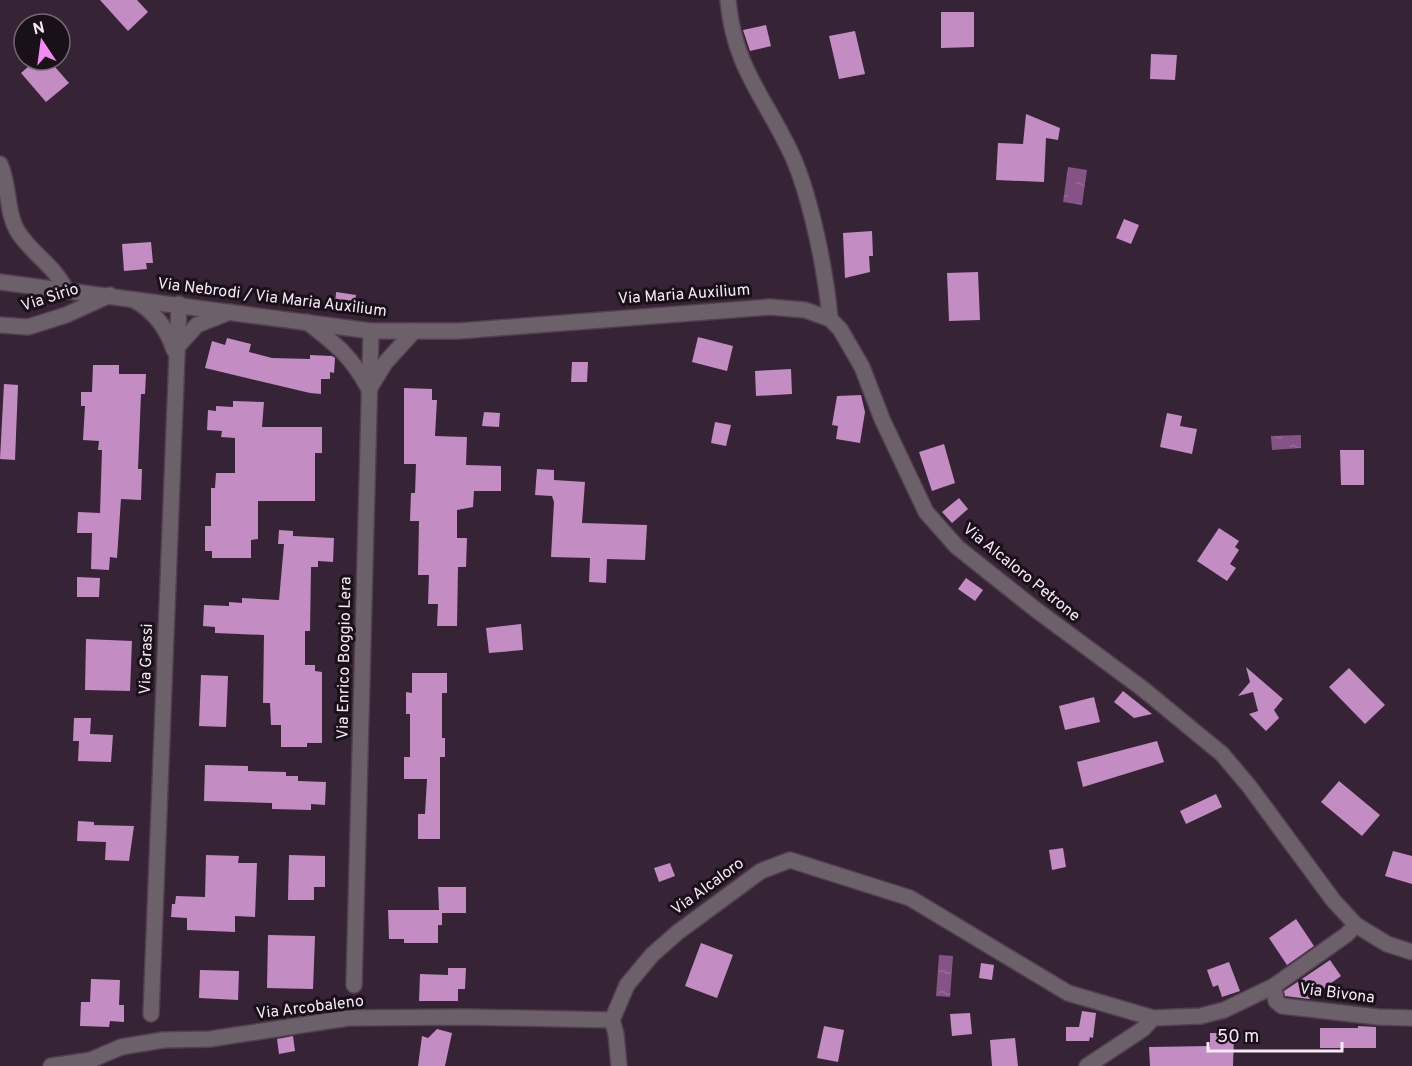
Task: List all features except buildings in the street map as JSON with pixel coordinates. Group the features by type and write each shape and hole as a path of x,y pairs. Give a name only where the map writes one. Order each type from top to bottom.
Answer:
{"street":[{"path":"728,0 733,40 741,63 791,154 804,185 828,292 830,319"},
{"path":"0,164 7,182 13,219 18,232 59,275 66,290"},
{"name":"Via Nebrodi / Via Maria Auxilium","path":"0,282 371,331 459,331 539,325"},
{"name":"Via Sirio","path":"0,325 28,327 66,315 110,295"},
{"path":"132,298 149,309 170,338 177,353 197,325 231,312"},
{"name":"Via Grassi","path":"151,1014 179,304"},
{"name":"Via Maria Auxilium","path":"539,325 770,307 805,310 830,319"},
{"name":"Via Alcaloro Petrone","path":"830,319 848,341 862,367 882,419 926,512 957,547 1035,609 1143,689 1222,754 1249,786 1333,900 1356,925 1387,944 1412,952"},
{"path":"307,322 339,346 354,362 369,389 385,363 414,331"},
{"name":"Via Enrico Boggio Lera","path":"354,985 371,331"},
{"name":"Via Alcaloro","path":"612,1020 627,985 652,955 678,932 761,871 779,862 790,860 910,898 1068,993 1153,1018 1201,1016 1224,1010 1274,986 1356,925"},
{"name":"Via Bivona","path":"1274,986 1276,1001 1282,1006 1378,1017 1412,1018"},
{"name":"Via Arcobaleno","path":"51,1066 90,1060 121,1047 163,1040 210,1039 348,1018 467,1017 612,1020"},
{"path":"1087,1066 1143,1029 1153,1018"},
{"path":"612,1020 616,1034 619,1066"}],"water":[{"path":"1068,167 1087,170 1082,205 1063,202"},
{"path":"1301,435 1301,448 1272,450 1271,436"},
{"path":"939,955 953,956 950,997 936,996"}]}
